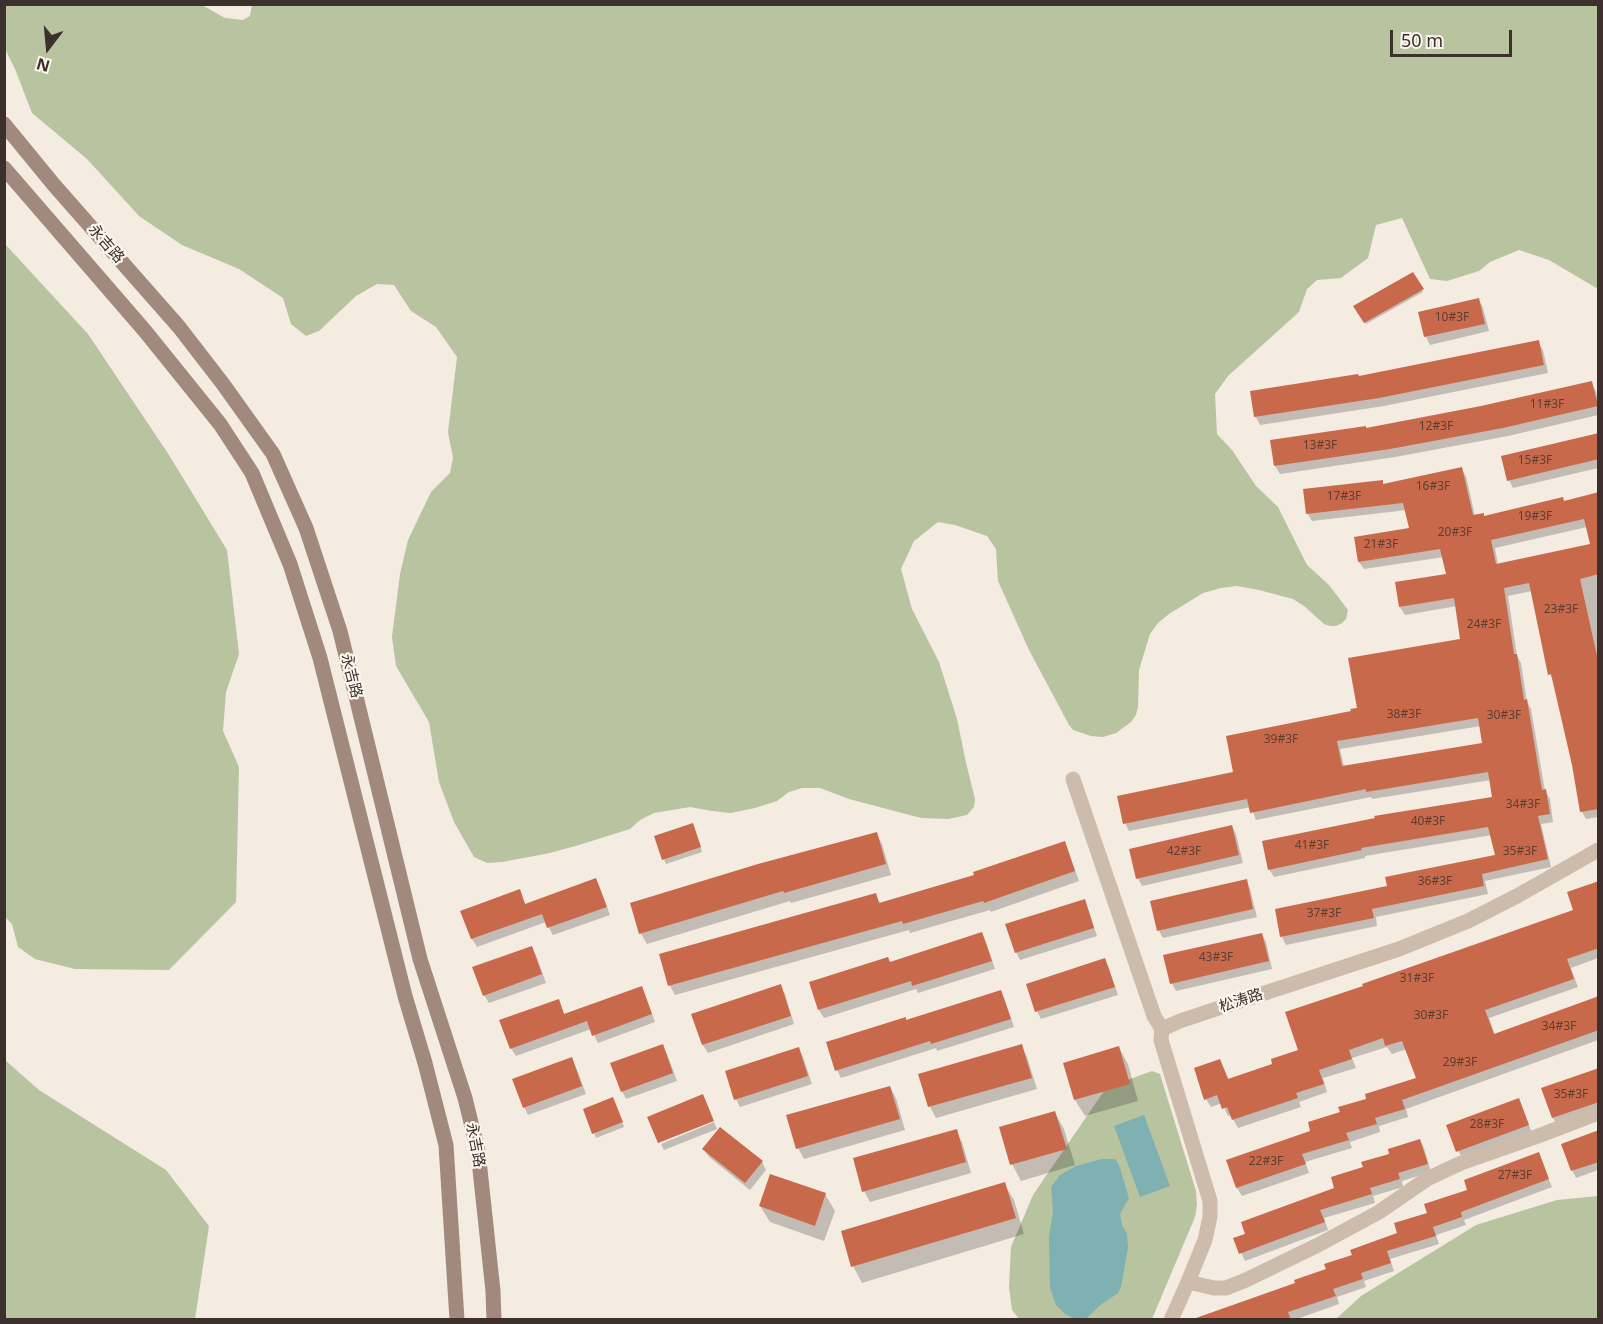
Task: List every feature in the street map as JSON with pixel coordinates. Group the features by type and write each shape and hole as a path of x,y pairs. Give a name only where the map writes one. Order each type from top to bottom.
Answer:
{"main road":[{"name":"永吉路","path":"4,124 179,327 223,384 273,454 306,528 340,631 420,959 465,1098 478,1151 494,1291 494,1320"},
{"name":"永吉路","path":"4,168 145,331 220,424 252,473 290,564 320,658 405,996 446,1144 457,1320"}],"street":[{"path":"1072,779 1154,1016 1162,1029 1161,1040 1210,1201 1210,1217 1205,1240 1171,1320"},
{"name":"松涛路","path":"1162,1029 1180,1021 1399,949 1468,921 1599,850"},
{"path":"1188,1282 1214,1288 1226,1288 1246,1280 1379,1212 1427,1179 1461,1162 1599,1113"}],"green space":[{"path":"5,5 202,5 225,18 243,20 250,16 252,5 1598,5 1598,289 1549,260 1519,250 1490,262 1479,271 1447,281 1430,279 1402,218 1376,225 1368,258 1341,278 1317,280 1307,289 1299,312 1228,376 1215,394 1217,434 1232,450 1256,486 1278,507 1307,565 1329,585 1348,610 1346,619 1342,623 1336,626 1324,624 1293,599 1259,590 1237,586 1203,593 1169,614 1150,634 1139,670 1138,707 1131,722 1116,733 1103,737 1091,736 1073,730 1069,725 1029,650 998,581 996,549 987,536 938,522 914,541 901,569 912,609 939,662 957,719 975,799 974,807 967,815 948,819 921,818 849,799 820,788 802,788 789,792 777,801 731,813 690,807 654,813 640,820 630,829 579,845 550,853 487,863 474,857 454,822 439,782 429,722 396,666 392,637 400,574 408,540 431,492 450,473 453,458 448,432 457,357 436,327 411,311 394,285 377,284 356,296 319,331 306,336 291,324 283,298 239,269 182,245 139,216 87,159 32,113 5,49"},
{"path":"5,244 88,334 169,455 227,550 239,654 226,692 223,731 239,767 236,902 169,970 75,969 35,959 18,947 12,924 5,917"},
{"path":"5,1060 39,1090 166,1170 209,1226 195,1319 5,1319"},
{"path":"1152,1071 1160,1074 1196,1191 1197,1205 1195,1217 1152,1319 1019,1319 1012,1310 1009,1287 1011,1247 1033,1195 1106,1088"},
{"path":"1598,1196 1598,1319 1336,1319 1361,1296 1476,1225 1557,1200"}],"water":[{"path":"1144,1115 1170,1186 1140,1197 1114,1126"},
{"path":"1102,1159 1115,1159 1129,1198 1120,1214 1127,1234 1128,1248 1118,1293 1099,1306 1086,1319 1074,1319 1056,1305 1050,1288 1049,1236 1053,1212 1051,1187 1060,1175 1076,1166"}],"building":[{"path":"1413,272 1424,289 1364,323 1353,306"},
{"path":"1479,298 1485,324 1424,337 1418,312"},
{"path":"1539,340 1544,365 1379,398 1254,417 1250,391 1358,374 1359,376"},
{"path":"1592,381 1598,406 1503,428 1390,449 1274,466 1270,440 1366,426 1366,428 1481,406"},
{"path":"1599,433 1599,459 1507,481 1501,456"},
{"path":"1462,467 1473,515 1484,513 1484,516 1563,497 1564,501 1599,492 1599,574 1580,579 1599,665 1599,809 1580,812 1572,765 1551,674 1548,675 1529,583 1504,588 1514,654 1517,654 1524,700 1527,699 1542,790 1546,789 1550,814 1538,816 1548,859 1482,874 1484,886 1372,909 1374,918 1280,937 1275,909 1387,886 1385,877 1495,855 1488,827 1361,848 1362,850 1268,870 1262,841 1375,818 1374,816 1492,797 1488,772 1366,792 1366,789 1250,813 1247,799 1123,824 1117,796 1233,772 1226,736 1357,708 1348,658 1460,639 1454,598 1399,607 1395,582 1446,574 1440,549 1358,562 1354,537 1409,528 1403,503 1306,514 1303,489 1383,480 1383,484","holes":["1584,519 1590,544 1496,564 1491,540","1478,718 1482,743 1342,766 1337,741"]},
{"path":"693,823 701,847 662,860 654,836"},
{"path":"1232,825 1239,855 1136,879 1129,849"},
{"path":"877,832 886,864 784,893 783,891 639,934 630,903 758,864"},
{"path":"1065,841 1075,871 984,903 983,901 903,924 902,921 668,986 659,954 876,893 879,903 974,875 973,872"},
{"path":"596,878 607,907 547,928 542,914 471,939 460,911 520,889 525,904"},
{"path":"1247,879 1253,909 1157,931 1150,901"},
{"path":"1599,881 1599,948 1567,959 1574,979 1485,1010 1494,1034 1599,996 1599,1030 1402,1100 1405,1109 1375,1118 1377,1124 1346,1133 1349,1140 1302,1154 1306,1164 1236,1188 1226,1160 1310,1131 1308,1122 1340,1112 1338,1107 1366,1099 1365,1094 1416,1078 1402,1041 1385,1046 1383,1038 1349,1050 1352,1059 1319,1070 1324,1084 1296,1093 1298,1098 1232,1120 1227,1107 1222,1109 1217,1095 1204,1100 1194,1068 1220,1059 1228,1079 1272,1064 1271,1059 1298,1050 1285,1012 1573,910 1567,892"},
{"path":"1085,899 1094,928 1015,953 1005,924"},
{"path":"982,932 992,961 912,986 911,981 818,1010 809,982 888,957 890,962"},
{"path":"1262,933 1269,961 1170,984 1163,955"},
{"path":"532,946 542,974 483,996 472,967"},
{"path":"1105,958 1115,987 1035,1012 1026,984"},
{"path":"781,984 791,1016 702,1045 691,1014"},
{"path":"642,986 652,1014 592,1036 587,1021 510,1049 499,1020 559,999 564,1014"},
{"path":"1001,990 1011,1019 931,1044 930,1041 835,1071 826,1042"},
{"path":"663,1044 673,1073 621,1092 610,1063"},
{"path":"1022,1044 1032,1078 928,1107 918,1074"},
{"path":"1119,1046 1130,1084 1074,1100 1063,1063"},
{"path":"799,1047 808,1076 734,1100 725,1071"},
{"path":"572,1057 582,1086 523,1108 512,1079"},
{"path":"1599,1068 1599,1102 1552,1118 1541,1088"},
{"path":"890,1086 900,1119 796,1149 786,1115"},
{"path":"703,1094 714,1121 658,1143 647,1117"},
{"path":"613,1097 623,1122 592,1134 583,1109"},
{"path":"1519,1098 1529,1125 1456,1152 1446,1125"},
{"path":"1055,1111 1067,1149 1010,1165 999,1127"},
{"path":"720,1127 763,1161 745,1183 702,1149"},
{"path":"957,1129 966,1162 862,1192 853,1158"},
{"path":"1599,1130 1599,1162 1571,1171 1561,1144"},
{"path":"1420,1139 1428,1164 1398,1173 1400,1179 1370,1188 1372,1194 1320,1210 1325,1222 1239,1254 1233,1238 1245,1234 1241,1222 1334,1188 1331,1177 1363,1167 1361,1162 1389,1154 1388,1149"},
{"path":"1539,1152 1549,1179 1461,1212 1462,1217 1433,1227 1436,1236 1387,1251 1391,1263 1361,1273 1363,1279 1333,1289 1336,1296 1288,1312 1291,1320 1196,1320 1196,1318 1295,1283 1294,1280 1326,1269 1324,1264 1352,1255 1350,1250 1397,1233 1394,1223 1427,1213 1424,1204 1467,1190 1464,1180"},
{"path":"770,1174 826,1193 815,1226 759,1206"},
{"path":"1005,1182 1016,1218 851,1267 841,1231"}]}
